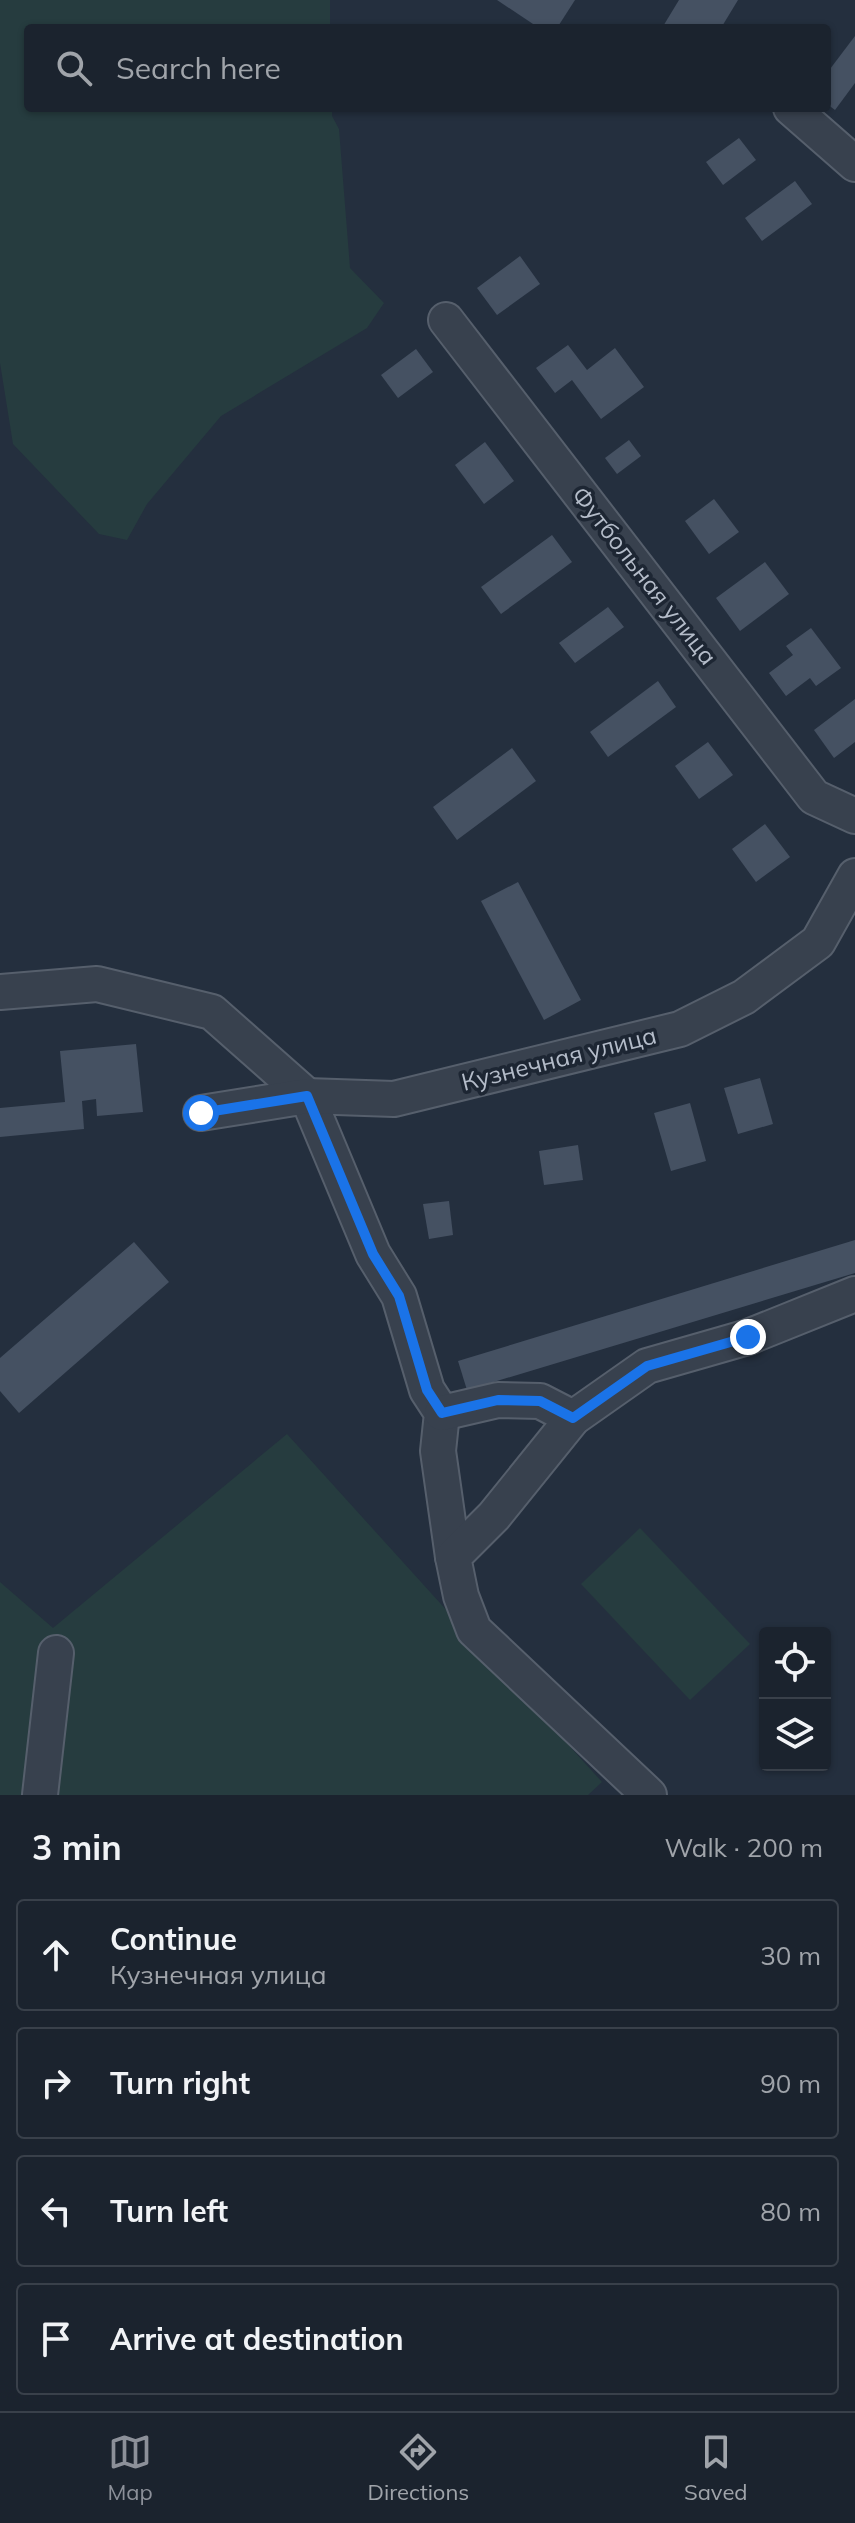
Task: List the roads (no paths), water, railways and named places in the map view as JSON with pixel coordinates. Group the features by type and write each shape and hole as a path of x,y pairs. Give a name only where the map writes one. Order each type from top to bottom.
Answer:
{"street":[{"path":"796,112 855,164"},
{"name":"Футбольная улица","path":"446,320 814,797 855,816"},
{"name":"Кузнечная улица","path":"201,1113 307,1096 394,1099 680,1029 744,997 818,942 855,876"},
{"path":"0,992 97,984 212,1012 307,1096 373,1254 399,1296 427,1390 442,1413 438,1451 453,1557 461,1596 474,1630 649,1795"},
{"path":"453,1557 494,1516 573,1418 647,1366 748,1337 855,1294"},
{"path":"442,1413 498,1400 540,1401 573,1418"},
{"path":"40,1795 56,1653"}]}
